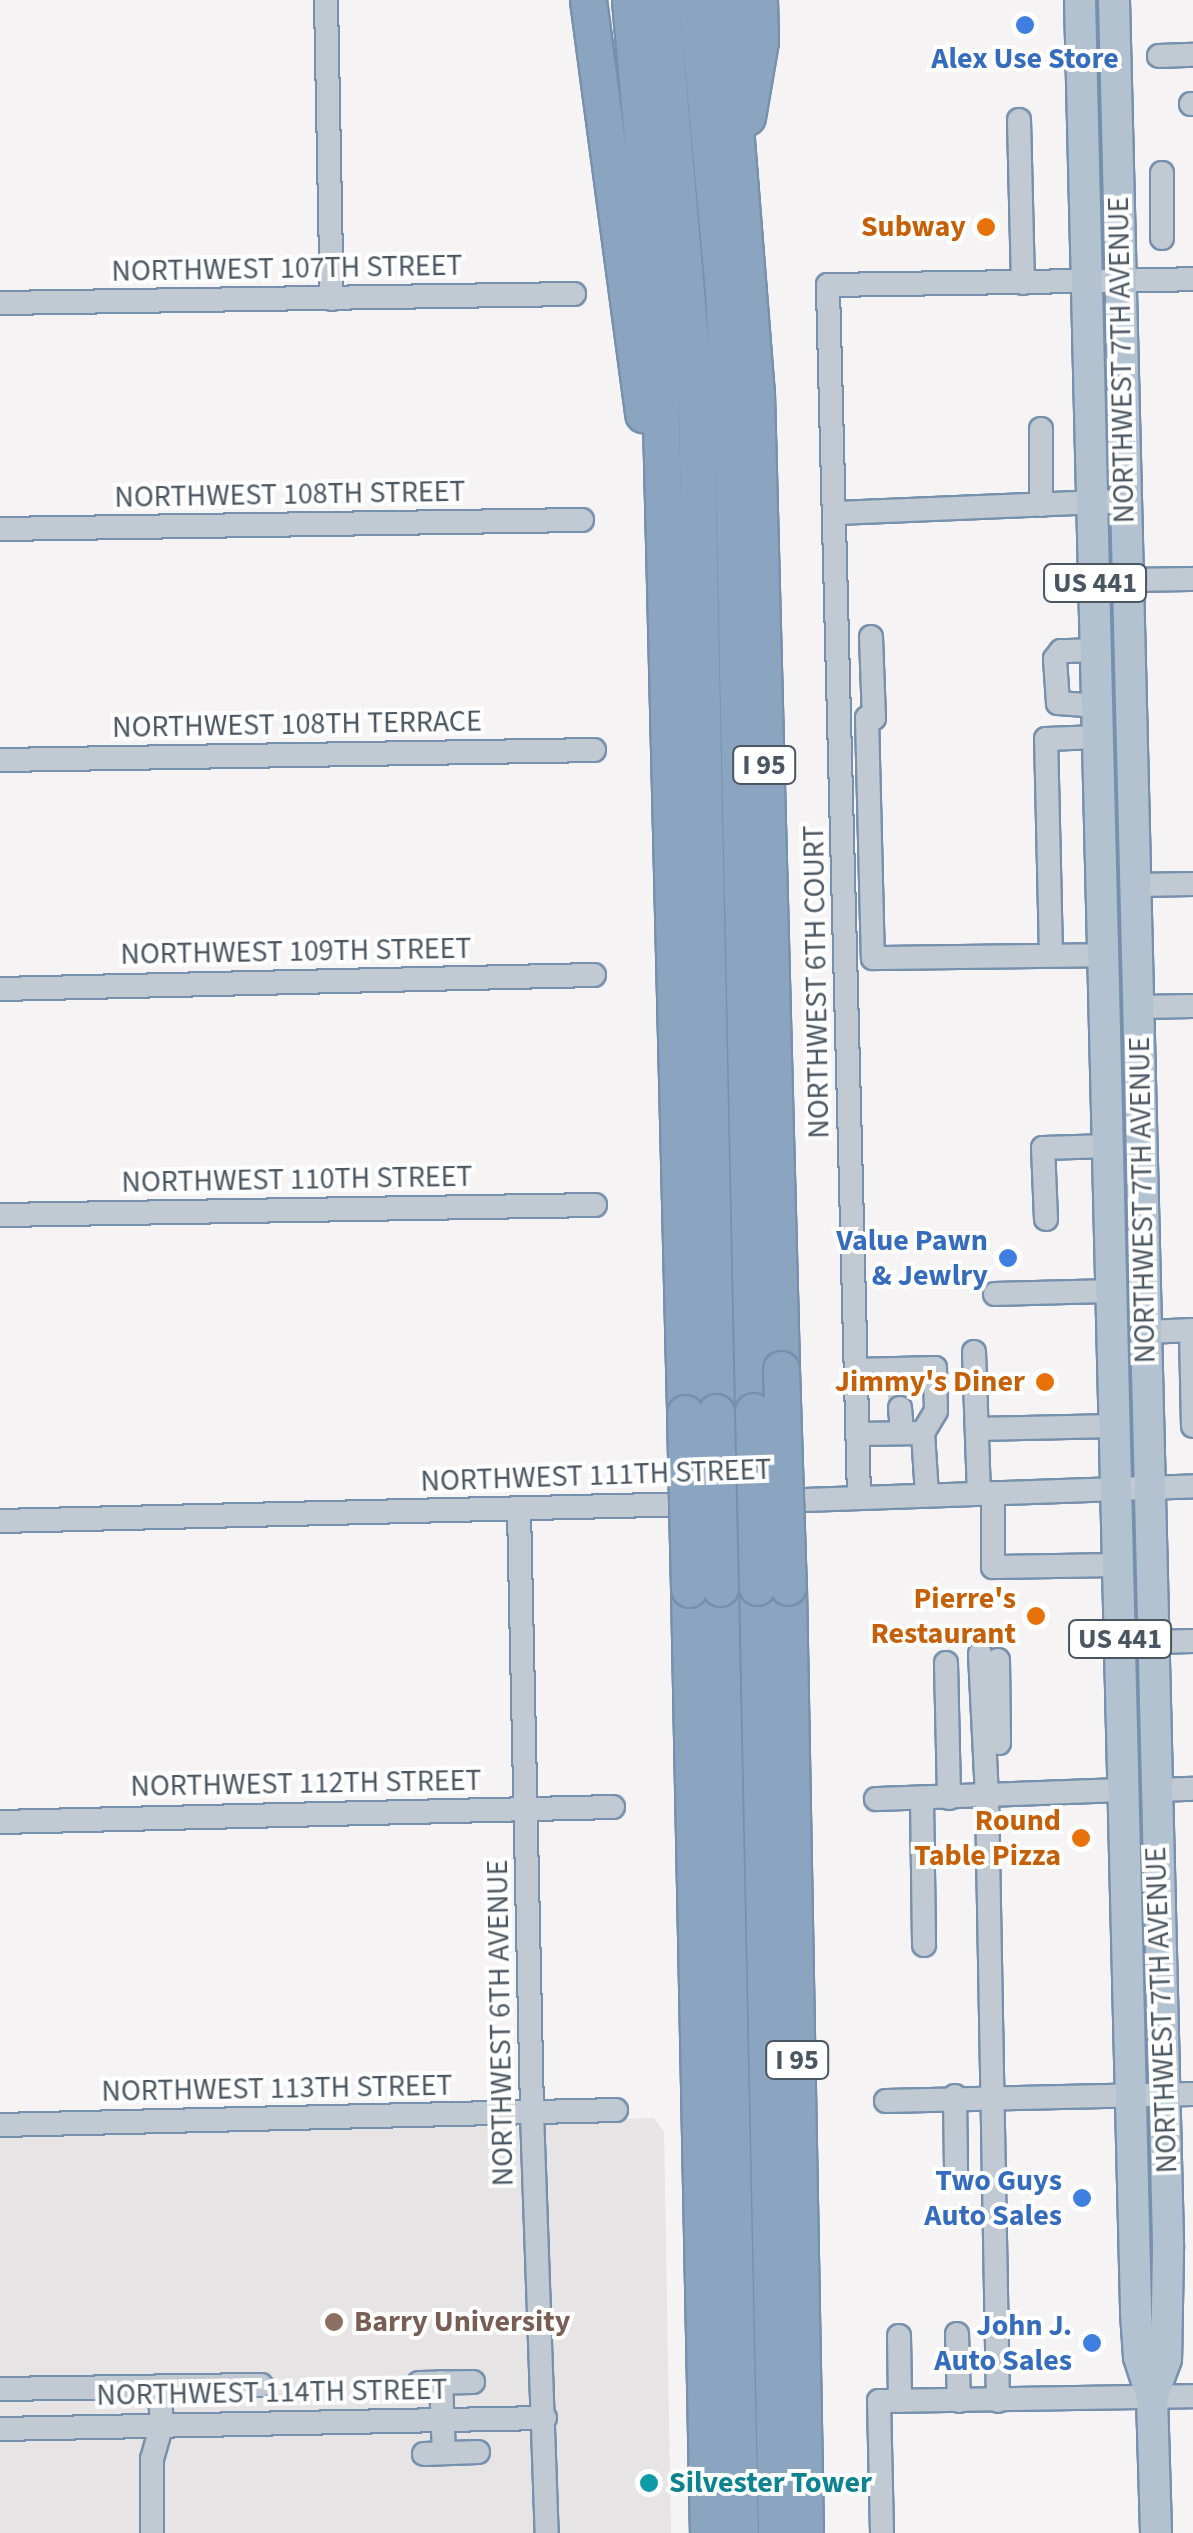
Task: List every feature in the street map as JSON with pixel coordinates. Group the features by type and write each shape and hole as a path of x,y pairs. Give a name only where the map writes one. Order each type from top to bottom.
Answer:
{"highway":[{"path":"588,0 666,578"},
{"path":"630,0 660,338 666,578 701,1413"},
{"path":"661,0 696,407 708,2533"},
{"path":"696,0 723,293 732,450 753,1412 772,1587 776,2533"},
{"name":"I 95","path":"725,0 756,393 781,1369 772,1587 804,2533"},
{"path":"740,162 760,42 759,0"},
{"path":"704,1588 740,2533"}],"main road":[{"name":"NORTHWEST 7TH AVENUE","path":"1080,0 1131,2096 1139,2357 1152,2397 1156,2533"},
{"name":"NORTHWEST 7TH AVENUE","path":"1114,0 1159,1931 1178,2094 1166,2359 1152,2397"},
{"path":"1099,737 1115,791 1116,852 1136,885"},
{"path":"1104,955 1125,996 1127,1046 1141,1106"},
{"path":"1124,1790 1143,1825 1144,1888 1159,1931"}],"street":[{"path":"326,0 332,299"},
{"path":"1159,56 1193,55"},
{"path":"1019,120 1023,282 1193,279"},
{"path":"1162,174 1162,238"},
{"path":"1119,210 1162,209"},
{"name":"NORTHWEST 6TH COURT","path":"859,1497 828,285 1023,282"},
{"name":"NORTHWEST 107TH STREET","path":"0,303 574,294"},
{"path":"1040,505 1041,429"},
{"path":"836,513 1125,501"},
{"name":"NORTHWEST 108TH STREET","path":"0,529 582,520"},
{"path":"1127,580 1193,578"},
{"path":"871,637 874,718 867,718 873,958 1104,955"},
{"path":"1097,650 1060,651 1055,659 1058,703 1098,706"},
{"path":"840,687 873,685"},
{"path":"1052,955 1046,738 1099,737"},
{"name":"NORTHWEST 108TH TERRACE","path":"0,760 594,750"},
{"path":"1136,885 1193,884"},
{"name":"NORTHWEST 109TH STREET","path":"0,988 594,975"},
{"path":"1139,1007 1193,1006"},
{"path":"1046,1219 1044,1148 1109,1146"},
{"name":"NORTHWEST 110TH STREET","path":"0,1216 594,1205"},
{"path":"994,1294 1113,1291"},
{"path":"1146,1332 1192,1331 1193,1426"},
{"path":"974,1352 993,1567 1119,1565"},
{"path":"856,1370 898,1376 935,1368 936,1411 913,1433 857,1434"},
{"path":"900,1408 913,1433 926,1495"},
{"path":"978,1430 1115,1426"},
{"name":"NORTHWEST 111TH STREET","path":"0,1521 519,1510 1193,1486"},
{"name":"NORTHWEST 6TH AVENUE","path":"519,1510 532,2113 547,2533"},
{"path":"1153,1642 1193,1641"},
{"path":"989,1657 994,1796 998,2402"},
{"path":"946,1663 949,1798"},
{"path":"1156,1790 1193,1788"},
{"path":"876,1800 1124,1790"},
{"path":"922,1798 924,1945"},
{"name":"NORTHWEST 112TH STREET","path":"0,1822 613,1807"},
{"path":"886,2101 955,2096 1178,2094"},
{"path":"955,2096 956,2172"},
{"name":"NORTHWEST 113TH STREET","path":"0,2125 616,2110"},
{"path":"958,2334 959,2401"},
{"path":"882,2533 889,2401 899,2336"},
{"path":"473,2382 430,2382 442,2420 434,2453 478,2452"},
{"path":"0,2389 262,2384"},
{"path":"152,2533 152,2458 162,2426 159,2386"},
{"path":"889,2401 1193,2396"},
{"name":"NORTHWEST 114TH STREET","path":"0,2429 545,2418"}],"shaded area":[{"name":"Barry University","path":"654,2118 664,2132 671,2533 0,2533 0,2138"}],"tunnel":[{"path":"898,1383 900,1408"}],"place":[{"name":"Alex Use Store","path":"1025,25"},
{"name":"Subway","path":"986,227"},
{"name":"Value Pawn & Jewlry","path":"1008,1258"},
{"name":"Jimmy's Diner","path":"1045,1382"},
{"name":"Pierre's Restaurant","path":"1036,1616"},
{"name":"Round Table Pizza","path":"1081,1838"},
{"name":"Two Guys Auto Sales","path":"1082,2198"},
{"name":"Barry University","path":"334,2322"},
{"name":"John J. Auto Sales","path":"1092,2343"},
{"name":"Silvester Tower","path":"649,2483"}]}
